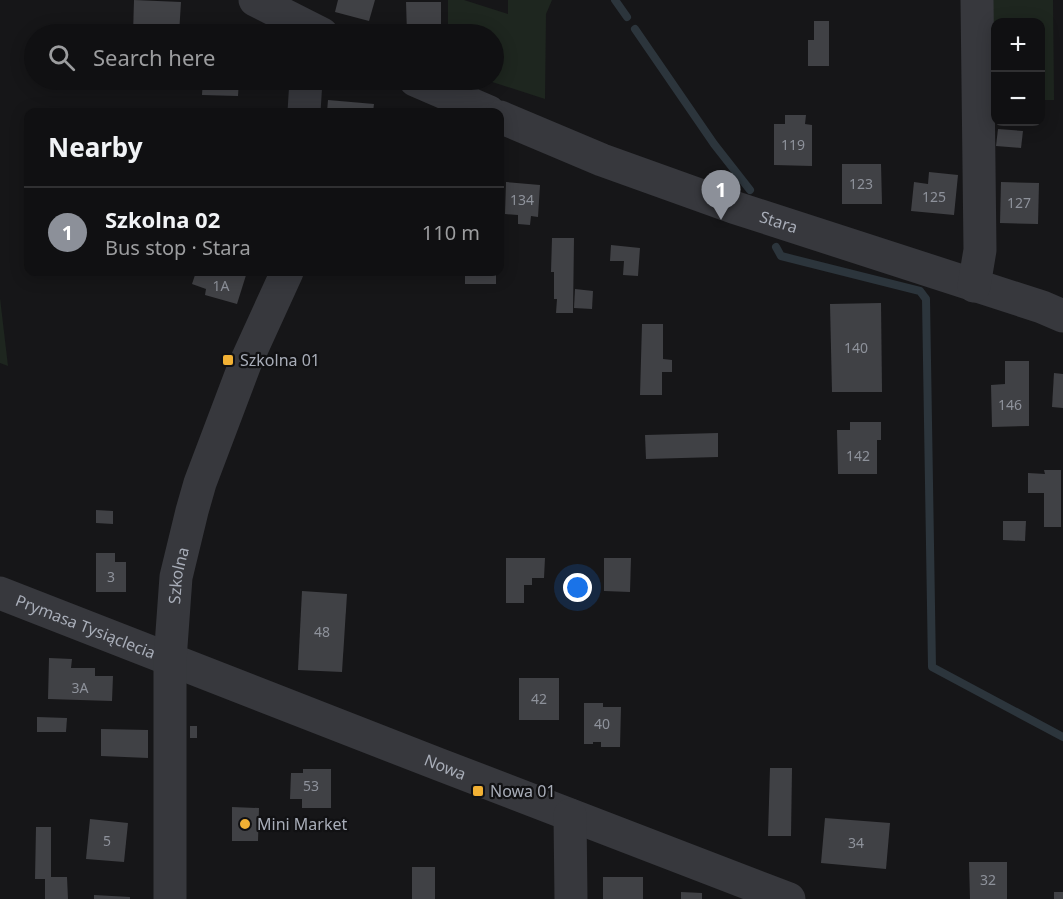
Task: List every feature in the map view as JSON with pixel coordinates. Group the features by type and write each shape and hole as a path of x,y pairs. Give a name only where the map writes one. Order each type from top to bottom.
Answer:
{"street":[{"path":"255,0 299,24"},
{"path":"974,286 980,250 977,0"},
{"path":"304,108 305,90"},
{"path":"439,90 480,108"},
{"name":"Stara","path":"504,119 602,160 733,207 1042,307 1063,316"},
{"name":"Szkolna","path":"170,899 170,660 176,577 200,483 245,364 285,276"},
{"name":"Prymasa Tysiąclecia","path":"0,593 170,660"},
{"name":"Nowa","path":"170,660 789,899"},
{"path":"570,815 571,899"}],"shaded area":[{"path":"448,0 464,0 508,14 508,0 552,0 546,14 545,99 504,86 504,24 448,24"},
{"path":"988,0 1053,0 1054,100 1045,100 1045,18 991,18 991,99 987,99"},
{"path":"0,298 8,366 0,363"}],"building":[{"path":"134,0 181,2 180,24 133,24"},
{"path":"338,0 375,0 369,21 335,12"},
{"path":"406,2 441,2 441,24 407,24"},
{"path":"814,21 829,21 829,66 808,66 808,40 814,40"},
{"path":"202,90 238,90 238,96 202,95"},
{"path":"328,100 374,104 374,108 327,108"},
{"path":"785,115 806,115 805,124 812,125 812,166 774,165 774,124 785,124"},
{"path":"998,129 1023,131 1021,148 996,146"},
{"path":"842,164 881,164 882,204 842,204"},
{"path":"929,172 958,175 954,215 911,211 914,182 928,184"},
{"path":"506,182 540,185 538,217 531,216 530,225 518,224 518,215 505,214"},
{"path":"1001,182 1039,183 1038,224 1000,223"},
{"path":"552,238 574,238 573,313 556,313 554,272 551,272"},
{"path":"611,245 640,248 638,276 623,275 624,261 610,261"},
{"path":"195,276 246,276 237,304 205,295 206,289 192,284"},
{"path":"465,276 496,276 496,284 465,284"},
{"path":"575,289 593,291 592,309 574,308"},
{"path":"881,303 882,392 832,392 830,304"},
{"path":"642,324 663,324 663,359 672,360 672,372 662,372 662,395 640,395"},
{"path":"1005,361 1029,361 1029,426 992,427 991,385 1005,384"},
{"path":"1054,373 1063,374 1063,408 1052,407"},
{"path":"850,422 881,422 881,440 877,440 877,474 838,474 837,430 850,430"},
{"path":"718,433 718,457 646,459 645,435"},
{"path":"1044,470 1061,470 1061,527 1044,527 1044,493 1028,493 1028,473 1045,474"},
{"path":"96,510 113,511 113,524 96,523"},
{"path":"1003,521 1026,521 1025,541 1003,540"},
{"path":"96,553 115,553 115,562 126,562 126,592 96,592"},
{"path":"506,558 545,558 544,578 532,578 532,585 524,585 524,603 506,603"},
{"path":"604,558 631,558 630,592 604,591"},
{"path":"302,591 347,594 342,672 298,670"},
{"path":"49,658 72,659 71,668 95,668 95,676 113,676 112,701 48,699"},
{"path":"519,678 559,678 559,720 519,720"},
{"path":"584,703 603,703 603,707 621,707 620,747 601,747 601,742 584,744"},
{"path":"37,717 67,718 66,732 37,732"},
{"path":"190,726 197,726 197,738 190,738"},
{"path":"101,729 148,730 148,758 101,756"},
{"path":"770,768 792,768 791,836 768,836"},
{"path":"303,769 331,769 331,808 302,808 302,799 290,799 291,773 303,773"},
{"name":"Mini Market","path":"232,807 259,808 258,841 232,841"},
{"path":"825,818 890,823 886,869 821,863"},
{"path":"90,819 128,823 124,862 86,859"},
{"path":"36,827 51,827 51,877 67,877 68,899 45,899 45,879 35,879"},
{"path":"969,862 1007,862 1007,899 970,899"},
{"path":"412,867 435,867 435,899 412,899"},
{"path":"603,877 643,877 643,899 603,899"},
{"path":"681,892 702,893 702,899 681,899"},
{"path":"1054,892 1063,892 1063,899 1054,899"},
{"path":"94,895 130,897 130,899 94,899"}],"waterway":[{"path":"615,0 627,17"},
{"path":"635,29 714,144 750,190"},
{"path":"776,247 781,256 920,291 926,299 932,667 1063,737"}],"place":[{"name":"Szkolna 02","path":"721,220"},
{"name":"Szkolna 01","path":"228,360"},
{"name":"Nowa 01","path":"478,791"},
{"name":"Mini Market","path":"245,824"}]}
